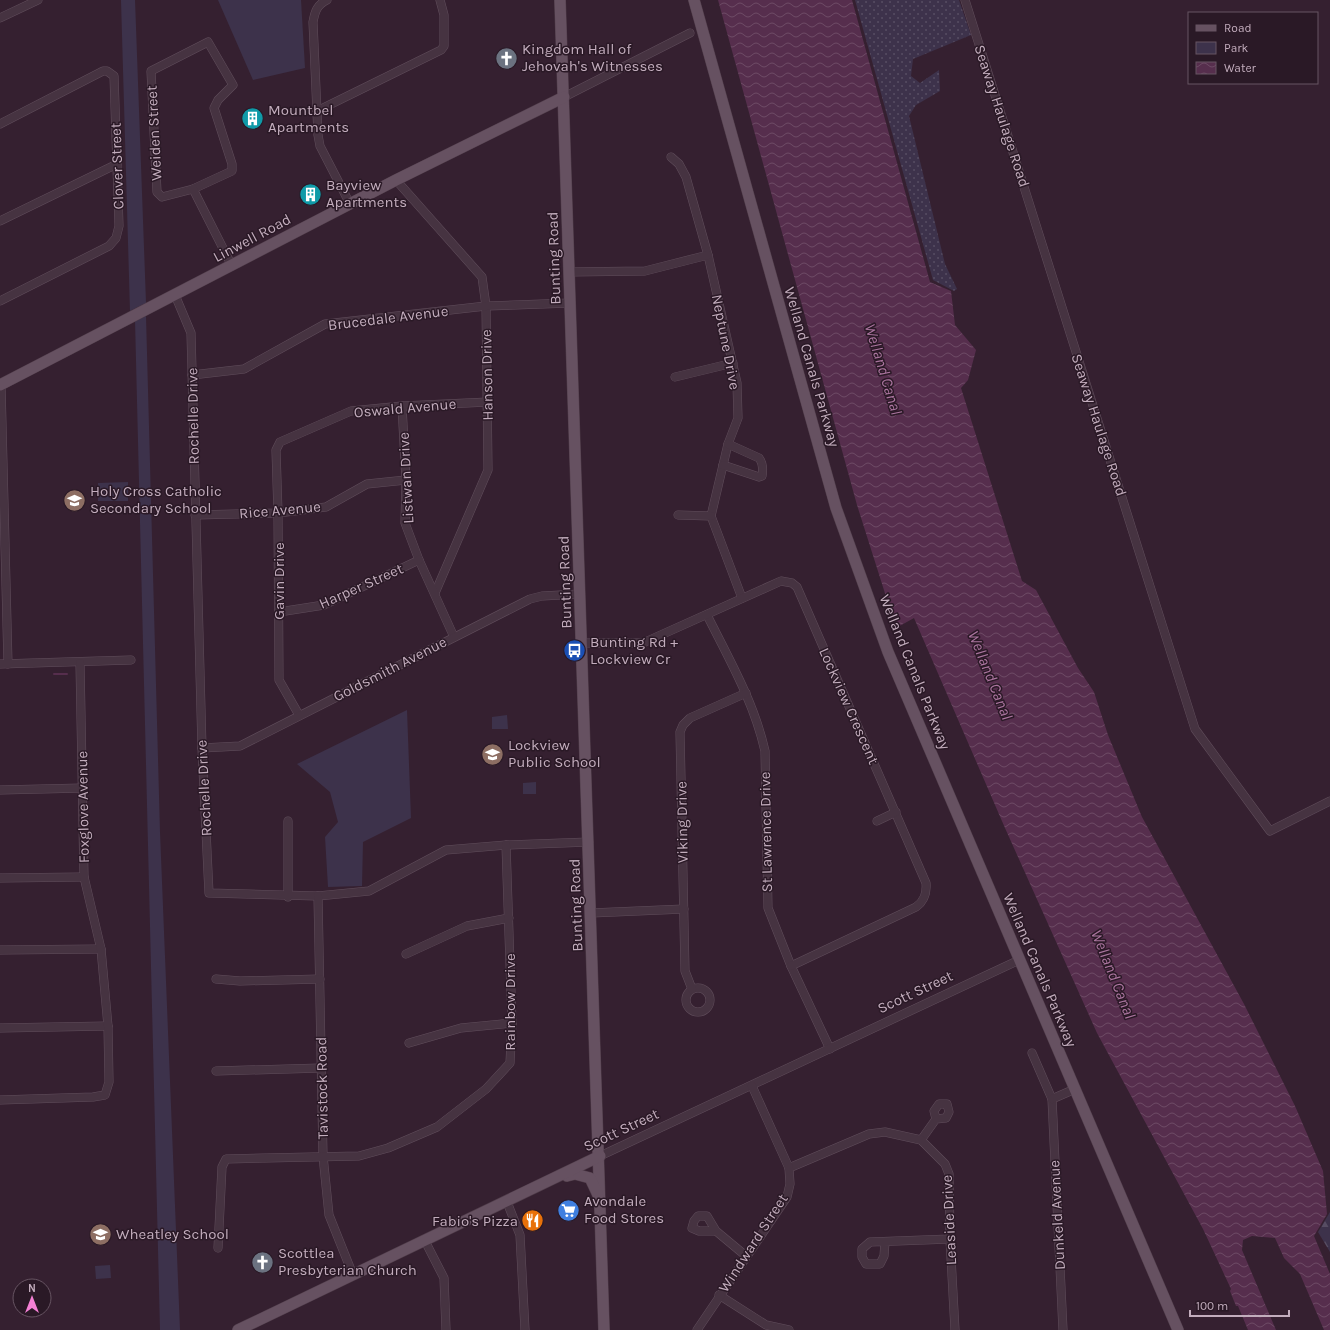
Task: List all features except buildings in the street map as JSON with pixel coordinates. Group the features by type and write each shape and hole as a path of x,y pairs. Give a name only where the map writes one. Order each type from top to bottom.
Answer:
{"main road":[{"name":"Welland Canals Parkway","path":"694,0 836,508 888,652 1178,1330"},
{"name":"Bunting Road","path":"563,1 569,272 600,1156 604,1330"},
{"name":"Linwell Road","path":"0,385 396,180 564,97"},
{"name":"Scott Street","path":"238,1330 600,1156"},
{"path":"548,1182 575,1174 584,1175 590,1178 600,1199"}],"street":[{"path":"0,18 38,0"},
{"path":"327,0 320,4 315,11 313,22 320,146 350,204"},
{"path":"317,111 441,50 444,46 444,15 440,0"},
{"name":"Seaway Haulage Road","path":"966,0 1196,729 1270,831 1330,801"},
{"name":"Linwell Road","path":"564,97 690,33"},
{"name":"Weiden Street","path":"208,42 233,85 218,100 214,108 232,164 232,172 193,189 162,197 157,192 152,71 208,42"},
{"name":"Clover Street","path":"0,124 103,71 114,76 119,226 116,238 109,246 98,252 0,300"},
{"name":"Neptune Drive","path":"671,157 679,164 686,177 708,255 737,383 738,418 728,444 711,516"},
{"path":"0,221 117,164"},
{"name":"Hanson Drive","path":"396,180 482,277 486,306 488,470 435,592"},
{"path":"193,189 232,266"},
{"path":"569,272 645,271 708,255"},
{"name":"Rochelle Drive","path":"174,295 191,333 202,748 209,893 288,897 318,896 369,890 446,850 506,845 589,842"},
{"name":"Brucedale Avenue","path":"192,376 244,369 325,324 486,306 570,303"},
{"path":"675,377 733,363"},
{"path":"0,385 4,664 80,663 131,660"},
{"name":"Oswald Avenue","path":"280,442 351,411 402,406 488,402"},
{"name":"Listwan Drive","path":"402,406 406,480 406,523 419,560 435,592 454,637"},
{"name":"Gavin Drive","path":"280,442 276,450 279,680 299,715"},
{"path":"723,465 758,477 762,476 763,472 762,461 759,458 728,444"},
{"name":"Rice Avenue","path":"195,515 278,513 326,507 366,484 406,480"},
{"path":"678,515 711,516 742,598"},
{"name":"Harper Street","path":"279,612 324,605 419,560"},
{"name":"Lockview Crescent","path":"582,643 643,643 781,581 792,583 797,587 896,812 926,884 927,890 924,901 916,907 791,966"},
{"name":"Goldsmith Avenue","path":"202,748 240,746 530,599 542,596 580,594"},
{"name":"St Lawrence Drive","path":"707,615 746,693 759,726 765,751 768,908 791,966 830,1049"},
{"name":"Foxglove Avenue","path":"0,1100 93,1097 105,1095 109,1082 108,1026 101,949 84,876 80,663"},
{"name":"Viking Drive","path":"692,989 685,971 680,732 683,725 690,718 746,693"},
{"path":"0,790 83,788"},
{"path":"876,821 896,812"},
{"path":"288,821 288,897"},
{"name":"Rainbow Drive","path":"218,1248 222,1167 226,1159 359,1156 388,1148 437,1127 486,1089 510,1063 512,1023 506,845"},
{"path":"0,878 84,876"},
{"name":"Tavistock Road","path":"318,896 323,1156 329,1215 353,1274"},
{"path":"591,913 684,909"},
{"path":"406,954 468,926 509,918"},
{"path":"0,950 101,949"},
{"name":"Scott Street","path":"600,1156 1019,960"},
{"path":"216,979 240,981 320,979"},
{"path":"409,1043 461,1028 512,1023"},
{"path":"0,1028 108,1026"},
{"name":"Dunkeld Avenue","path":"1032,1053 1052,1099 1063,1330"},
{"path":"216,1071 321,1068"},
{"name":"Windward Street","path":"697,1330 719,1295 787,1197 790,1184 790,1168 752,1086"},
{"path":"1052,1099 1075,1089"},
{"path":"790,1168 869,1134 885,1132 921,1140 936,1119"},
{"name":"Leaside Drive","path":"921,1140 945,1164 950,1174 950,1239 955,1330"},
{"path":"507,1202 520,1235 525,1330"},
{"path":"716,1231 746,1256"},
{"path":"885,1242 950,1239"},
{"path":"425,1241 444,1278 445,1330"},
{"path":"719,1295 766,1325 789,1330"}],"green space":[{"path":"121,0 135,0 146,303 130,311"},
{"path":"218,0 301,0 305,68 253,80"},
{"path":"855,0 959,0 971,35 913,59 911,76 920,83 939,70 940,91 916,105 909,116 945,264 957,289 954,291 933,280"},
{"path":"146,316 160,832 180,1330 160,1330 135,320"},
{"path":"128,482 128,501 98,501 98,483"},
{"path":"407,710 411,818 363,842 362,886 328,887 325,837 338,822 330,792 297,764"},
{"path":"507,715 508,729 492,729 492,717"},
{"path":"536,782 536,794 523,794 523,783"},
{"path":"1330,1212 1330,1252 1318,1232"},
{"path":"110,1265 111,1278 96,1279 95,1266"}],"water":[{"name":"Welland Canal","path":"718,0 852,0 930,282 951,291 955,325 976,350 968,380 961,388 1022,581 1036,590 1078,668 1094,692 1108,735 1142,817 1244,1004 1295,1106 1323,1171 1327,1214 1314,1236 1330,1274 1330,1330 1324,1330 1300,1274 1284,1258 1275,1238 1252,1236 1243,1240 1242,1250 1276,1330 1248,1330 1203,1229 1097,1033 1005,828 914,618 896,628 857,505"}],"waterway":[{"path":"54,674 67,674"}],"place":[{"name":"Kingdom Hall of Jehovah's Witnesses","path":"507,58"},
{"name":"Mountbel Apartments","path":"252,119"},
{"name":"Bayview Apartments","path":"311,194"},
{"name":"Holy Cross Catholic Secondary School","path":"75,500"},
{"name":"Bunting Rd + Lockview Cr","path":"574,651"},
{"name":"Lockview Public School","path":"493,754"},
{"name":"Avondale Food Stores","path":"568,1210"},
{"name":"Fabio's Pizza","path":"533,1221"},
{"name":"Wheatley School","path":"100,1234"},
{"name":"Scottlea Presbyterian Church","path":"263,1262"}]}
